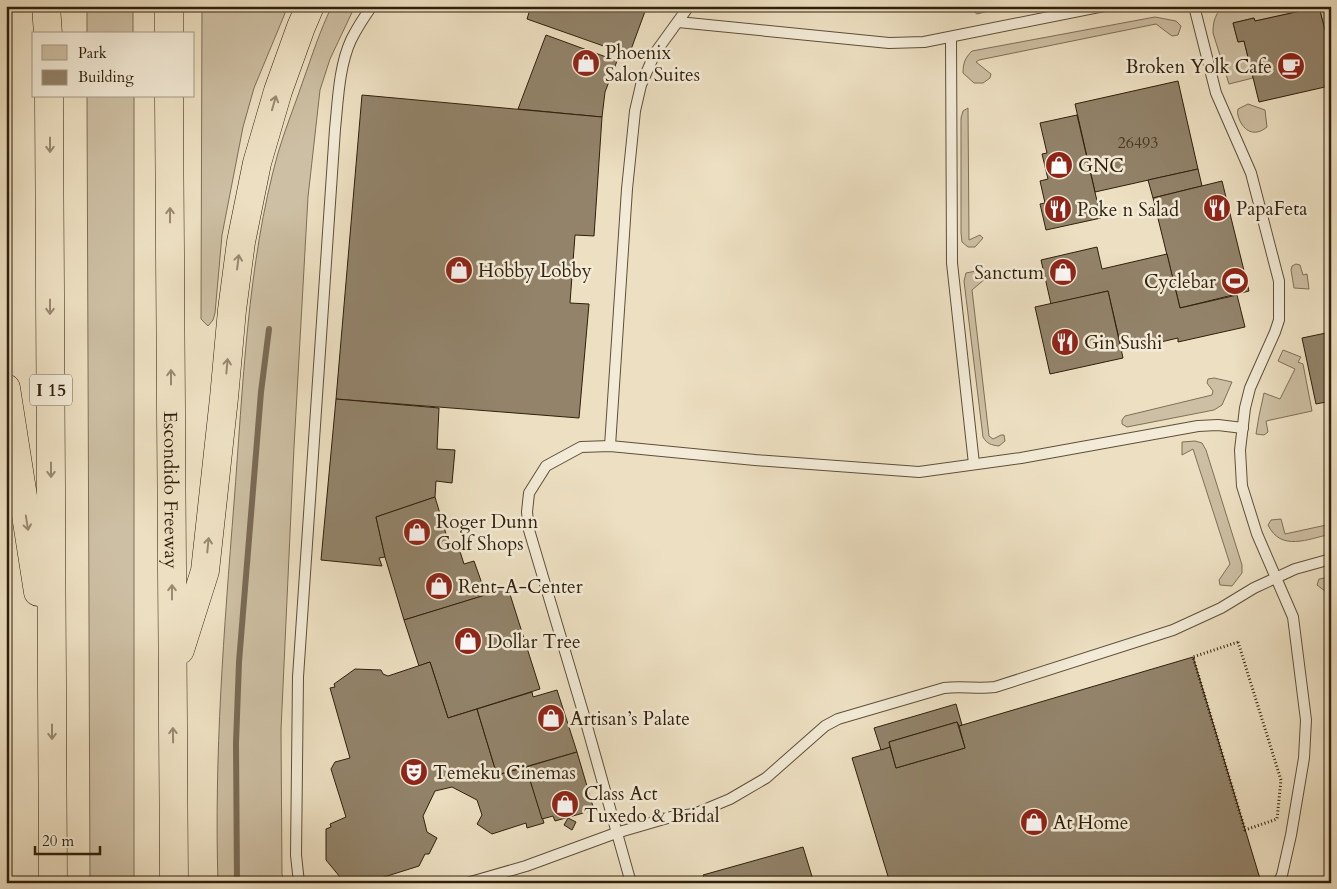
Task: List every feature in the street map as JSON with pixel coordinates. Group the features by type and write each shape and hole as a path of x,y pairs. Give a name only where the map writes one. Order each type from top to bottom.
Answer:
{"highway":[{"path":"47,6 48,32"},
{"path":"169,6 169,32"},
{"path":"172,676 205,571 232,310 241,242 258,163 278,91 310,6"},
{"name":"I 15","path":"50,98 53,883"},
{"name":"Escondido Freeway","path":"169,98 174,883"},
{"path":"6,388 52,683"}],"lane":[{"path":"299,883 296,855 298,677 335,129 342,71 350,42 359,24 372,6"},
{"path":"610,446 627,188 635,111 641,85 655,53 689,6"},
{"path":"678,22 890,43 924,42 1104,6"},
{"path":"1194,6 1216,93 1251,173 1279,281 1279,320 1250,388 1245,408 1240,450 1242,486 1257,534 1277,577 1292,617 1306,720 1303,766 1291,835 1282,876 1278,883"},
{"path":"951,37 952,263 974,464"},
{"path":"631,883 529,530 527,512 529,493 546,466 581,447 610,446 755,460 919,472 1100,445 1198,426 1242,428"},
{"path":"467,883 526,866 616,833 671,817 694,814 730,799 766,778 818,731 838,719 944,688 961,686 978,689 995,688 1173,630 1221,608 1254,588 1294,569 1331,559"}],"path":[{"path":"1238,642 1281,780 1277,819 1245,830 1193,656 1238,642"}],"green space":[{"path":"87,6 133,6 133,32 87,32"},
{"path":"202,6 288,6 254,88 243,127 222,235 215,313 213,320 208,326 201,319"},
{"path":"332,6 355,6 330,59 320,90 308,197 281,730 282,874 284,883 218,883 217,788 223,646 244,371 253,282 259,238 278,153 316,43"},
{"path":"967,6 1007,6 977,14"},
{"path":"1238,6 1331,6 1331,53 1319,7 1255,21 1254,18 1233,23 1238,42 1244,41 1253,78 1229,84 1213,33 1213,27 1219,11"},
{"path":"1155,17 1176,21 1181,26 1178,35 1172,36 1156,24 979,60 976,62 991,74 990,78 983,83 974,83 963,73 965,61 972,51"},
{"path":"87,98 134,98 134,883 90,883"},
{"path":"1248,104 1265,110 1267,127 1259,132 1248,131 1242,125 1238,116 1238,109"},
{"path":"968,108 969,240 980,235 983,238 975,247 968,247 962,242 961,233 961,118 963,111"},
{"path":"1300,265 1303,275 1307,274 1309,289 1294,288 1291,270 1292,266"},
{"path":"976,271 985,273 986,278 972,290 989,436 993,439 1004,435 1005,441 999,446 989,444 983,437 964,281 966,273"},
{"path":"1283,350 1301,357 1298,362 1303,364 1312,411 1266,421 1268,432 1264,435 1256,434 1264,393 1280,399 1295,369 1278,361"},
{"path":"1214,378 1232,382 1222,405 1214,410 1127,427 1122,424 1125,416 1212,395 1213,391 1207,383 1208,379"},
{"path":"1195,441 1202,443 1206,450 1242,565 1242,573 1232,586 1220,585 1219,580 1230,564 1193,449 1182,455 1182,442"},
{"path":"1281,519 1285,534 1331,524 1331,534 1296,542 1288,541 1273,533 1268,525 1271,520"},
{"path":"1331,577 1331,591 1325,591 1317,585 1319,579"}],"building":[{"path":"531,6 647,6 629,55 527,19"},
{"name":"Broken Yolk Cafe","path":"1319,7 1331,53 1331,83 1325,84 1325,87 1259,102 1244,41 1238,42 1233,23 1254,18 1255,21"},
{"path":"546,35 617,61 605,92 602,117 518,109"},
{"path":"1178,81 1198,169 1095,192 1075,104"},
{"name":"Hobby Lobby","path":"362,95 602,117 594,236 575,235 570,303 589,304 579,418 336,399"},
{"path":"1077,115 1101,218 1046,230 1040,204 1045,203 1040,181 1048,179 1042,154 1047,153 1040,123"},
{"path":"1198,169 1202,186 1153,198 1148,180"},
{"path":"1222,181 1249,291 1180,308 1153,198"},
{"path":"1097,247 1102,269 1167,254 1180,308 1237,295 1245,327 1178,342 1178,338 1122,351 1108,291 1051,304 1041,260"},
{"path":"1108,291 1123,358 1050,374 1035,307"},
{"path":"1331,332 1331,401 1316,404 1302,338"},
{"path":"336,399 439,408 437,449 455,450 452,483 436,481 435,497 376,517 385,557 379,558 382,566 321,560"},
{"path":"435,497 449,544 457,542 464,564 474,561 486,595 404,620 385,557 376,517"},
{"name":"Dollar Tree","path":"508,588 540,689 448,718 430,662 419,666 404,620"},
{"path":"1193,657 1261,882 890,883 852,758 890,747 896,768 965,748 959,726"},
{"name":"Temeku Cinemas","path":"430,662 448,718 477,709 497,775 526,767 544,823 527,828 526,823 492,834 477,824 482,815 477,800 452,787 435,791 423,816 427,832 437,838 429,854 425,854 419,866 365,883 345,883 326,860 326,829 331,827 330,824 346,817 331,769 335,762 350,758 330,688 335,687 334,684 355,669 381,670 383,674 388,676"},
{"path":"557,690 577,752 497,775 477,709 532,692 533,697"},
{"path":"956,704 962,725 959,726 957,722 889,742 890,747 881,750 874,728"},
{"path":"957,722 965,748 896,768 889,742"},
{"path":"577,752 594,810 555,821 553,816 542,819 526,767"},
{"path":"568,818 576,822 572,830 564,825"},
{"path":"803,847 814,883 706,883 703,875"}],"waterway":[{"path":"237,883 236,743 239,662 261,392 269,329"}],"place":[{"name":"Phoenix Salon Suites","path":"586,63"},
{"name":"Broken Yolk Cafe","path":"1291,66"},
{"name":"GNC","path":"1059,165"},
{"name":"PapaFeta","path":"1217,208"},
{"name":"Poke n Salad","path":"1058,209"},
{"name":"Hobby Lobby","path":"459,270"},
{"name":"Sanctum","path":"1063,272"},
{"name":"Cyclebar","path":"1235,281"},
{"name":"Gin Sushi","path":"1065,342"},
{"name":"Roger Dunn Golf Shops","path":"417,532"},
{"name":"Rent-A-Center","path":"439,586"},
{"name":"Dollar Tree","path":"468,641"},
{"name":"Artisan’s Palate","path":"551,718"},
{"name":"Temeku Cinemas","path":"414,772"},
{"name":"Class Act Tuxedo & Bridal","path":"565,804"},
{"name":"At Home","path":"1034,822"}]}
